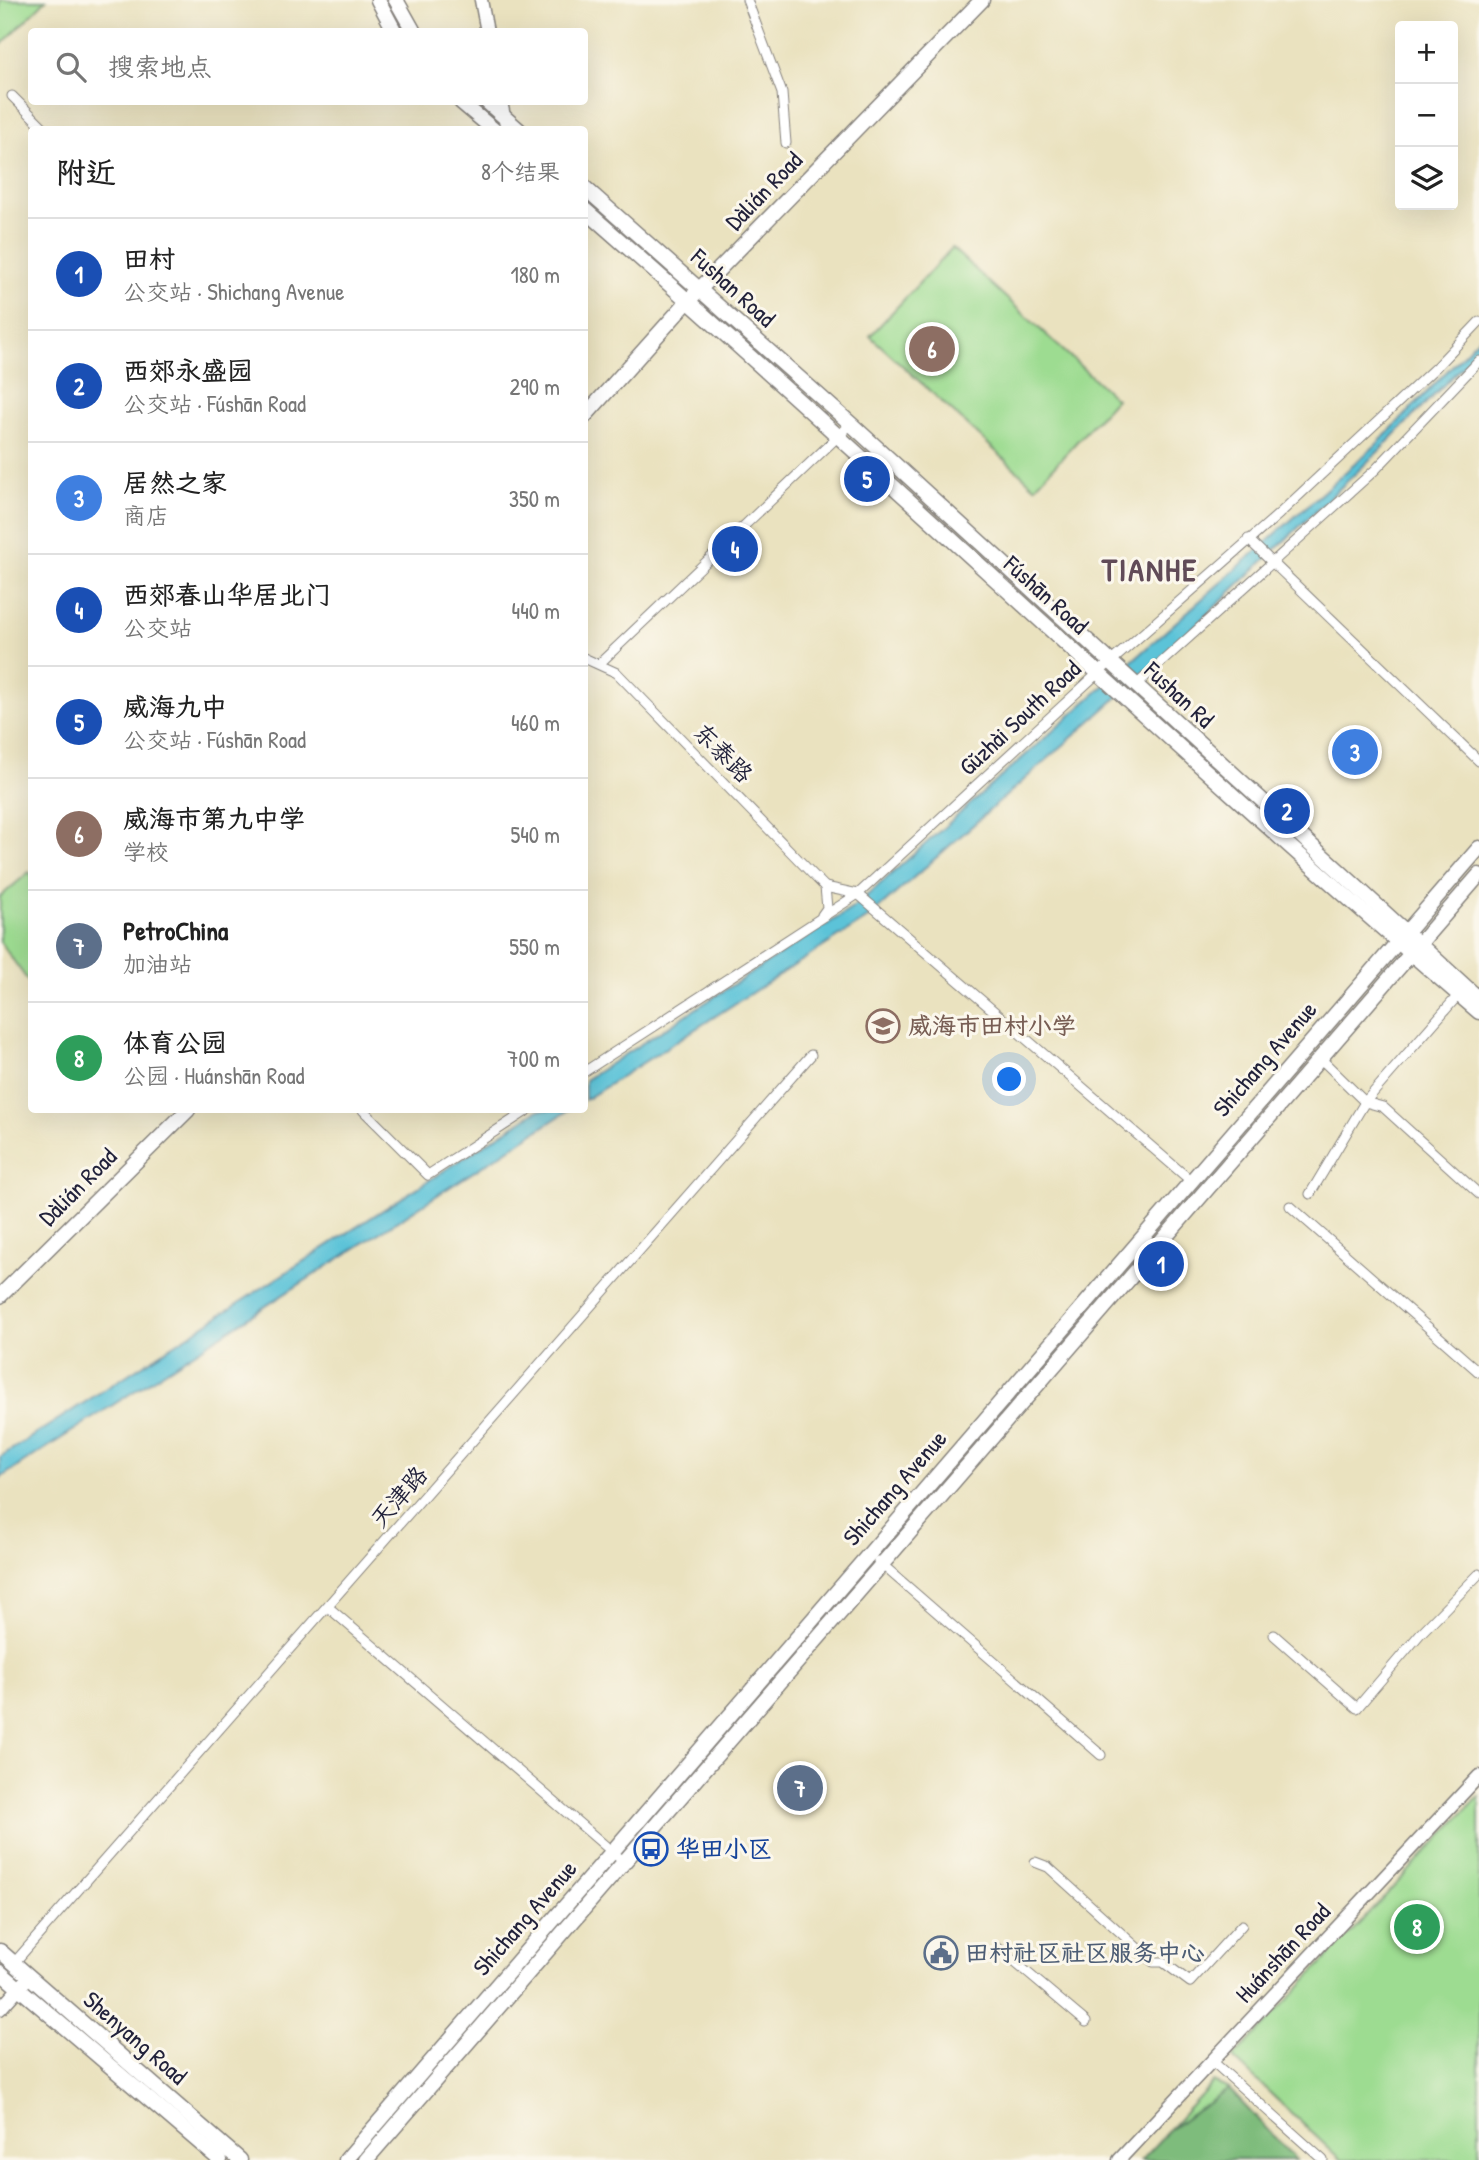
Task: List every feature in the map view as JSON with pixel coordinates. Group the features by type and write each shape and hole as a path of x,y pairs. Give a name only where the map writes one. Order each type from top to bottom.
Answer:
{"main road":[{"path":"378,0 393,28"},
{"path":"396,0 412,28"},
{"path":"481,0 486,28"},
{"name":"Dàlián Road","path":"588,413 689,300 982,0"},
{"path":"465,105 489,126"},
{"name":"Fushan Road","path":"588,191 851,424"},
{"name":"Fúshān Road","path":"588,212 839,434 1100,675 1130,691"},
{"name":"Fushan Rd","path":"851,424 1112,665 1130,691 1400,937 1462,991 1479,999"},
{"name":"Shichang Avenue","path":"366,2160 869,1553 1479,848"},
{"name":"Shichang Avenue","path":"346,2160 882,1564 1479,875"},
{"path":"1462,991 1479,1012"},
{"name":"Dàlián Road","path":"0,1296 185,1113"},
{"name":"Huánshān Road","path":"1119,2160 1479,1776"},
{"name":"Shenyang Road","path":"0,1951 240,2160"},
{"name":"Shenyang Road","path":"0,1972 220,2160"},
{"path":"0,2009 29,1977"}],"street":[{"path":"747,0 782,93 786,142"},
{"path":"12,96 42,126"},
{"name":"Gǔzhài South Road","path":"588,1069 820,919 860,896 1100,675 1252,543 1436,367 1479,322"},
{"path":"1130,691 1269,560 1375,470 1479,361"},
{"path":"599,664 851,424"},
{"path":"1252,543 1479,761"},
{"name":"东泰路","path":"588,659 617,673 825,887"},
{"path":"820,919 827,908 825,887 860,896 1190,1180"},
{"path":"1310,1194 1365,1102 1462,991"},
{"name":"天津路","path":"14,1963 811,1055"},
{"path":"1321,1059 1365,1102 1383,1107 1479,1194"},
{"path":"366,1113 428,1175 523,1113"},
{"path":"1290,1206 1479,1372"},
{"path":"869,1553 1101,1755"},
{"path":"1274,1635 1357,1708 1420,1634 1479,1574"},
{"path":"328,1607 618,1857"},
{"path":"1035,1862 1048,1867 1153,1962 1163,1962 1190,1982 1242,1925"},
{"path":"998,1948 1086,2022"},
{"path":"1211,2060 1323,2160"}],"green space":[{"path":"0,0 46,0 0,46"},
{"path":"952,248 1116,399 1035,487 870,336"},
{"path":"28,873 28,981 0,942 0,897"},
{"path":"1479,1796 1479,2160 1341,2160 1233,2058"},
{"path":"1213,2082 1229,2089 1169,2130"},
{"path":"1229,2089 1296,2160 1141,2160 1169,2130"}],"water":[{"path":"1479,338 1479,349 1381,449 1155,664 868,918 588,1098 588,1078 854,907 1376,445"},
{"path":"533,1113 564,1113 0,1478 0,1457"}],"place":[{"name":"威海市第九中学","path":"932,349"},
{"name":"威海九中","path":"867,479"},
{"name":"西郊春山华居北门","path":"735,549"},
{"name":"居然之家","path":"1355,752"},
{"name":"西郊永盛园","path":"1287,811"},
{"name":"威海市田村小学","path":"883,1026"},
{"name":"田村","path":"1161,1264"},
{"name":"PetroChina","path":"800,1788"},
{"name":"华田小区","path":"651,1849"},
{"name":"体育公园","path":"1417,1927"},
{"name":"田村社区社区服务中心","path":"941,1953"}],"district":[{"name":"TIANHE","path":"1150,570"}]}
